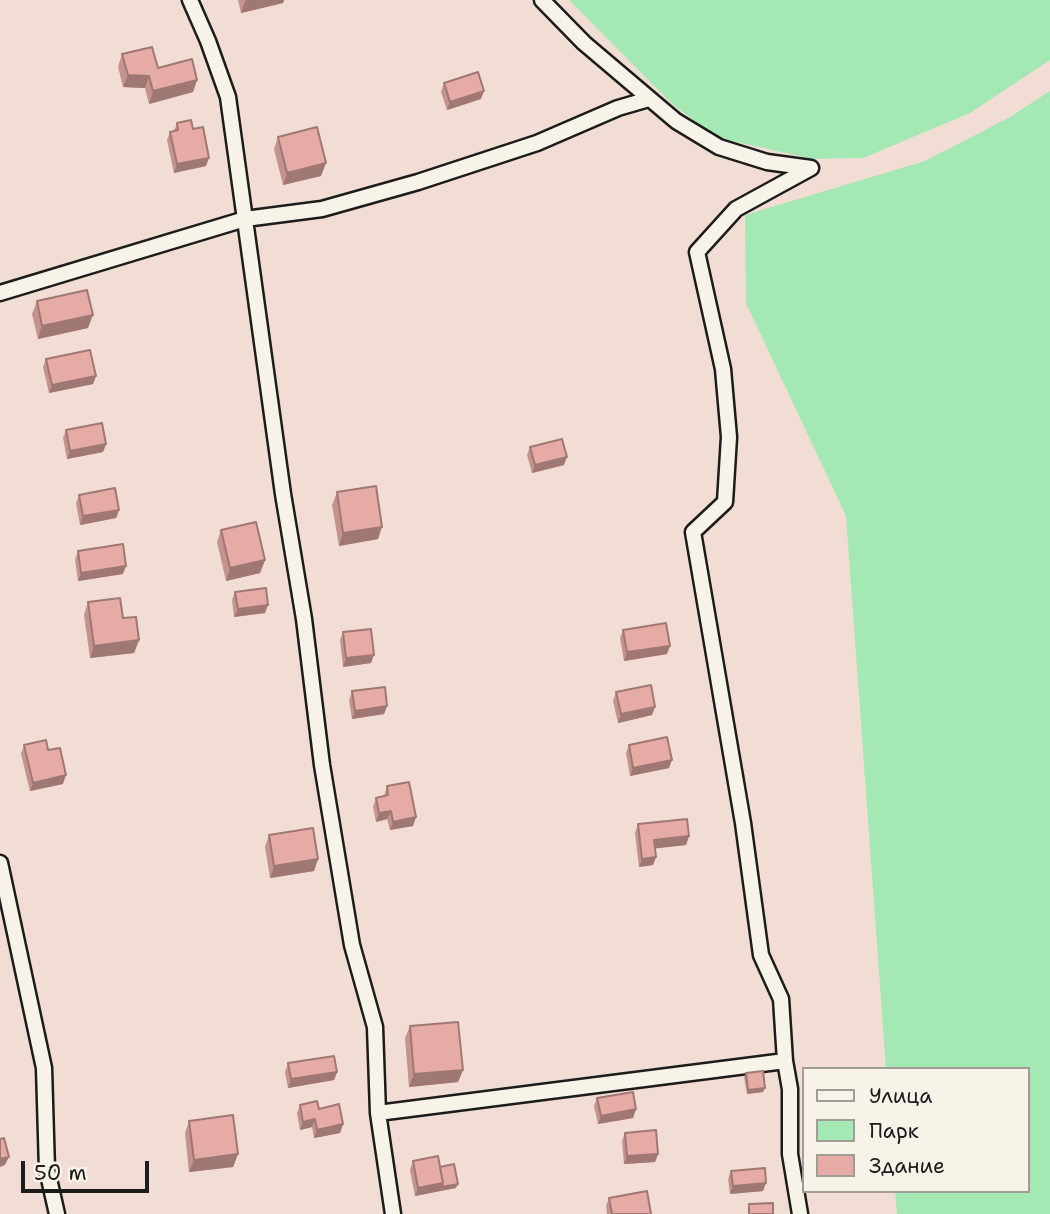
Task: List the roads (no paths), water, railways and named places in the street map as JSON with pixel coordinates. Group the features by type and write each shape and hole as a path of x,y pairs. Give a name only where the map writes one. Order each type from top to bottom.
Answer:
{"street":[{"path":"190,0 228,97 283,494 304,619 322,765 352,945 375,1027 378,1113 393,1214"},
{"path":"542,0 584,43 676,121 719,146 767,162 811,167 736,209 697,252 723,369 729,438 725,502 693,531 743,823 761,955 780,999 790,1089 790,1154 800,1214"},
{"path":"0,293 245,219 323,209 418,182 537,143 618,108 649,99"},
{"path":"0,863 44,1068 47,1170 57,1214"},
{"path":"378,1113 785,1060"}]}
